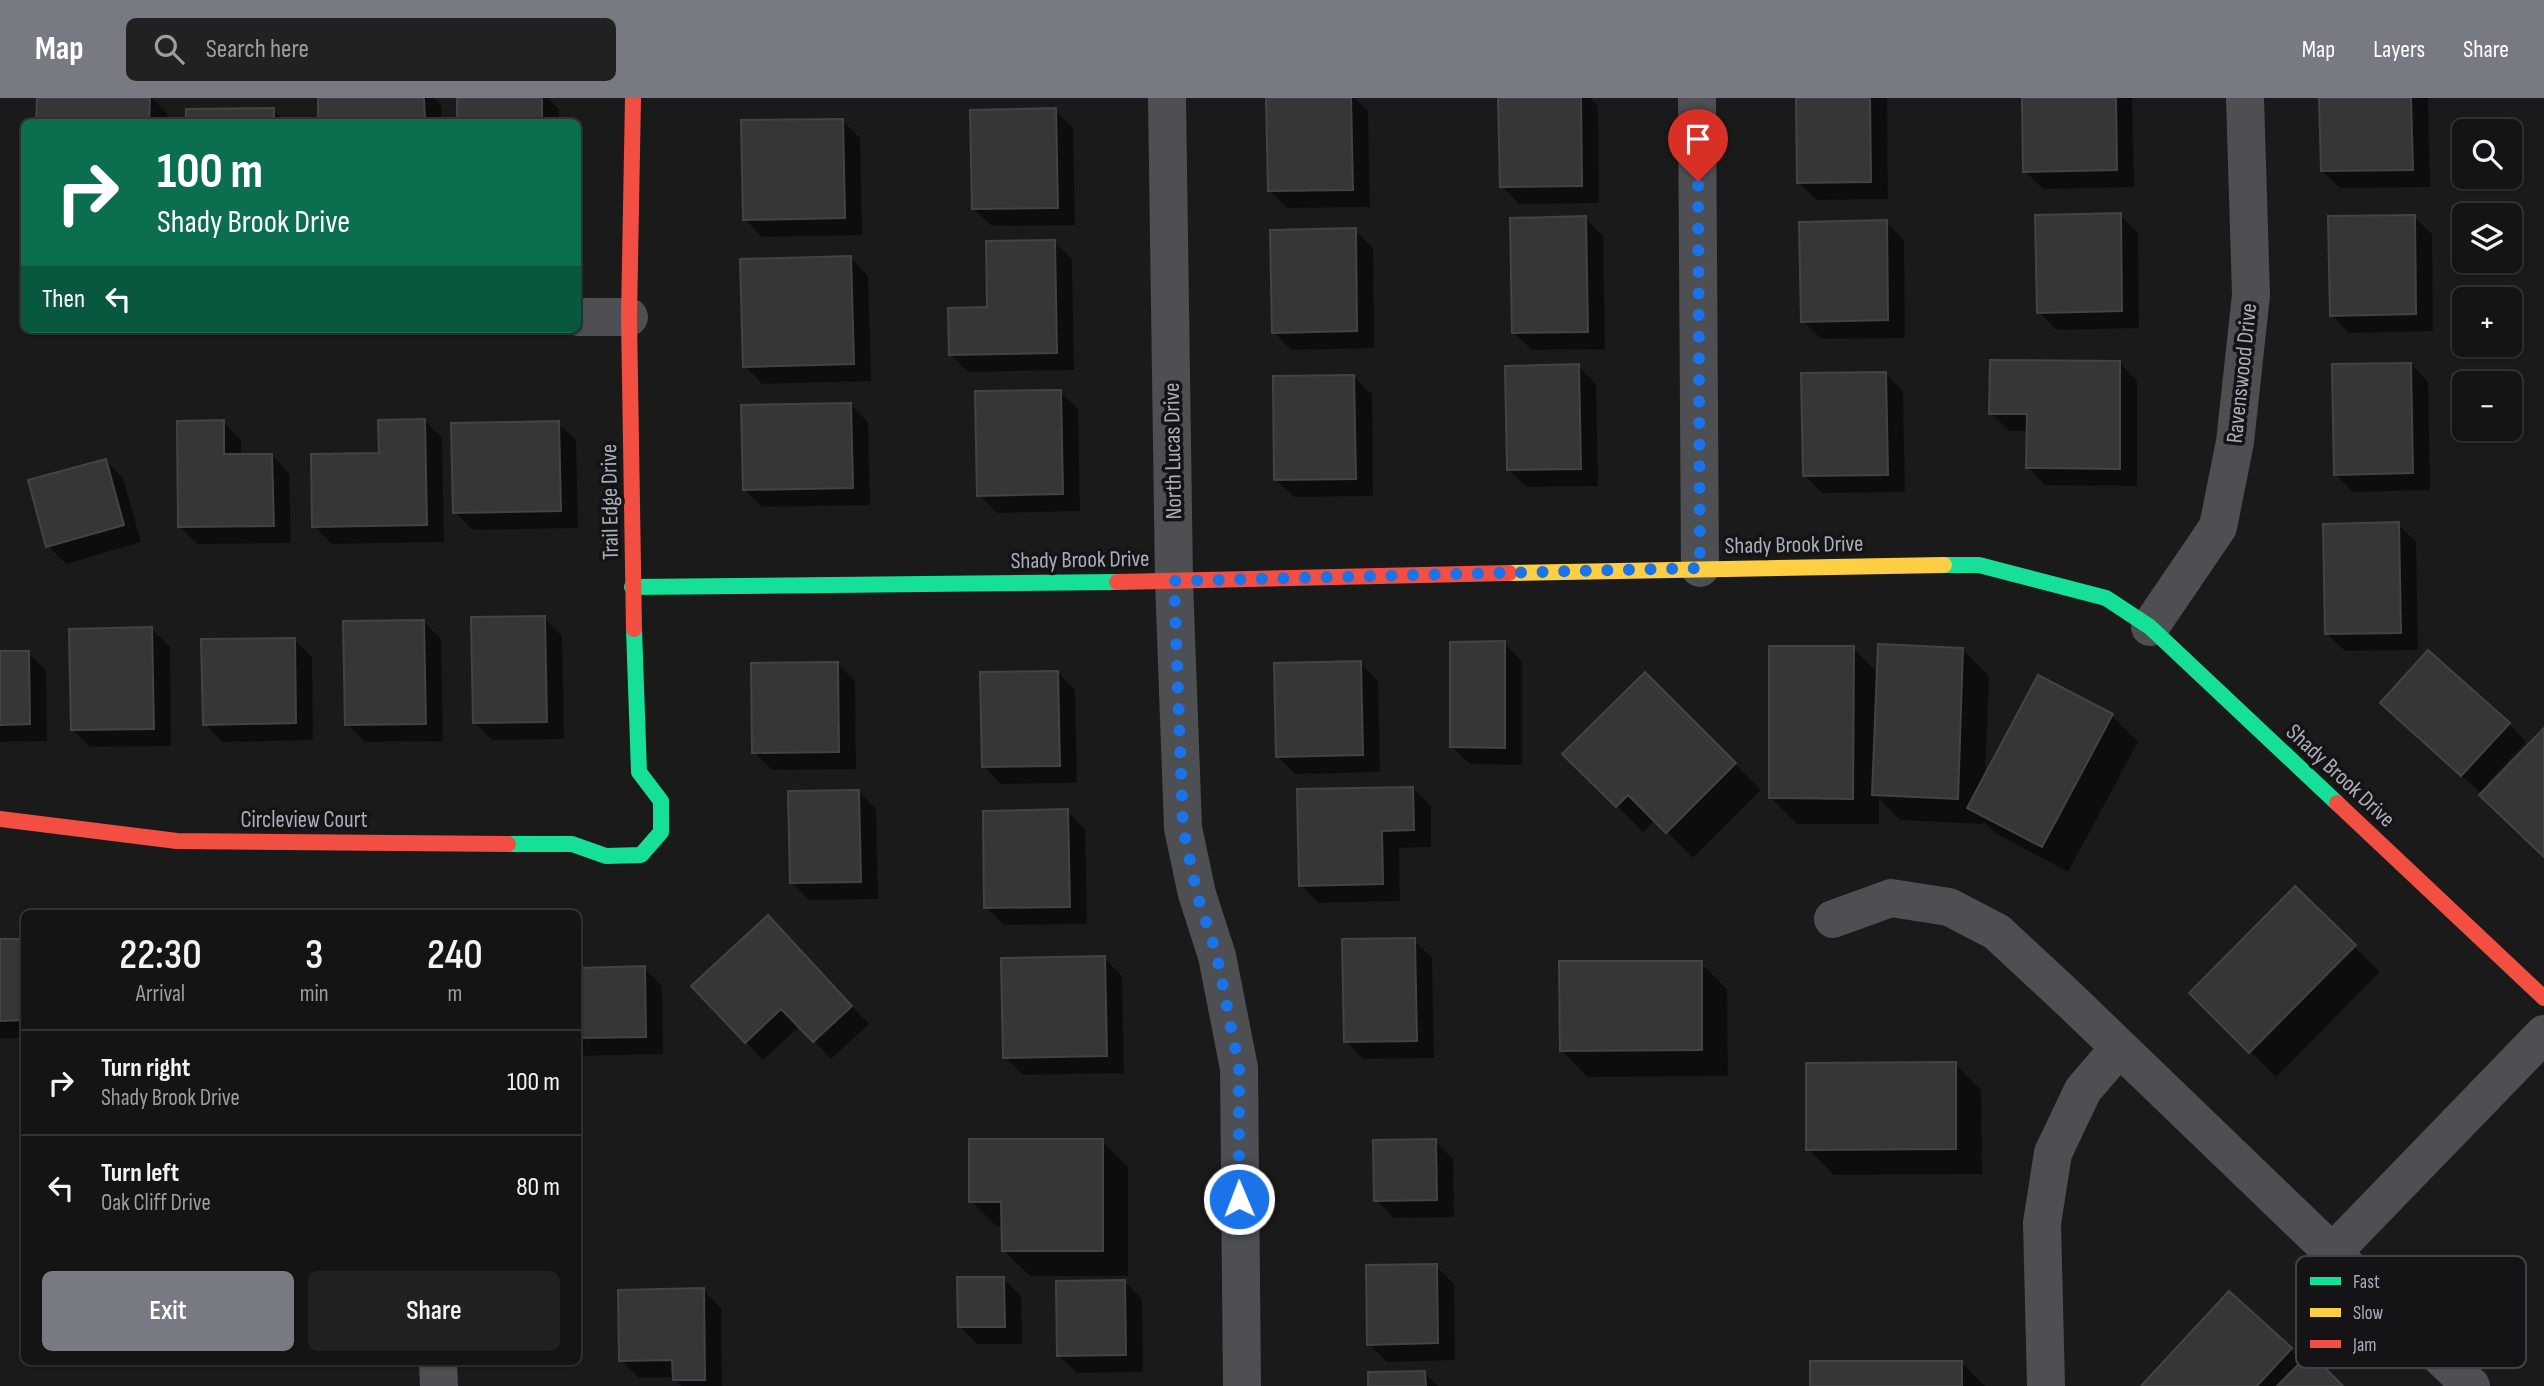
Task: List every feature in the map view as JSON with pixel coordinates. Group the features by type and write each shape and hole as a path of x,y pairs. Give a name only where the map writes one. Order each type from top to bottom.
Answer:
{"street":[{"name":"Trail Edge Drive","path":"606,856 641,855 661,832 661,801 639,772 632,587 629,317 633,98"},
{"name":"North Lucas Drive","path":"1167,98 1174,581 1183,828 1197,894 1217,956 1239,1068 1242,1386"},
{"path":"1697,98 1700,568"},
{"name":"Ravenswood Drive","path":"2150,627 2218,527 2235,442 2250,295 2245,98"},
{"path":"581,317 629,317"},
{"name":"Shady Brook Drive","path":"632,587 1174,581 1700,568 1979,565 2106,598 2150,627 2544,998"},
{"name":"Circleview Court","path":"0,819 177,841 572,844 606,856"},
{"path":"1833,919 1891,898 1949,907 1997,932 2335,1256"},
{"path":"2332,1253 2544,1034"},
{"path":"2046,1386 2042,1223 2053,1153 2083,1090 2119,1048"},
{"path":"438,1365 439,1386"},
{"path":"2452,1368 2471,1386"}],"building":[{"path":"37,98 150,98 149,119 36,119"},
{"path":"318,98 424,98 425,119 318,119"},
{"path":"457,98 542,98 542,119 457,119"},
{"path":"1266,98 1351,98 1353,190 1268,191"},
{"path":"1498,98 1581,98 1582,186 1500,187"},
{"path":"1796,98 1870,98 1871,182 1797,183"},
{"path":"2022,98 2116,98 2117,170 2023,172"},
{"path":"2319,98 2411,98 2413,170 2321,171"},
{"path":"274,108 274,119 186,119 186,109"},
{"path":"1056,108 1058,208 972,209 970,110"},
{"path":"843,119 845,218 743,220 741,120"},
{"path":"2121,213 2122,311 2037,313 2035,215"},
{"path":"2415,215 2416,314 2330,316 2328,216"},
{"path":"1586,216 1588,332 1512,333 1510,218"},
{"path":"1887,220 1888,320 1801,322 1799,222"},
{"path":"1356,228 1357,331 1272,333 1270,230"},
{"path":"1055,240 1057,353 949,355 948,308 987,307 986,241"},
{"path":"851,256 854,364 743,367 740,259"},
{"path":"1990,360 2120,361 2120,469 2026,468 2027,414 1989,414"},
{"path":"2411,363 2413,473 2334,475 2332,364"},
{"path":"1579,364 1581,469 1507,470 1505,366"},
{"path":"1886,372 1888,475 1803,476 1801,373"},
{"path":"1354,375 1356,479 1274,480 1273,376"},
{"path":"1061,390 1063,494 977,496 975,391"},
{"path":"851,403 853,488 743,490 741,405"},
{"path":"425,419 427,525 312,527 311,454 379,453 378,420"},
{"path":"224,420 224,454 272,454 274,526 178,527 177,421"},
{"path":"559,421 561,511 453,513 451,423"},
{"path":"106,459 124,525 46,547 28,480"},
{"path":"2399,522 2401,633 2325,634 2323,524"},
{"path":"545,616 547,722 473,723 471,617"},
{"path":"424,620 426,724 345,725 343,621"},
{"path":"152,627 154,729 71,730 69,629"},
{"path":"295,638 296,723 203,725 201,639"},
{"path":"1505,641 1505,748 1450,747 1450,642"},
{"path":"1878,644 1963,648 1958,799 1872,795"},
{"path":"1769,646 1854,646 1853,799 1769,798"},
{"path":"2428,650 2510,723 2461,776 2380,703"},
{"path":"0,651 29,651 30,724 0,725"},
{"path":"1361,661 1363,755 1276,757 1274,663"},
{"path":"838,662 839,752 752,753 751,663"},
{"path":"1058,671 1060,766 982,767 980,672"},
{"path":"1645,672 1736,763 1666,833 1628,795 1616,807 1562,754"},
{"path":"2038,675 2113,714 2042,847 1967,808"},
{"path":"2544,728 2544,857 2479,795"},
{"path":"1413,787 1414,830 1382,831 1383,884 1299,886 1297,789"},
{"path":"859,790 861,882 790,883 788,791"},
{"path":"1068,809 1070,907 984,908 983,811"},
{"path":"2295,886 2356,945 2249,1053 2189,993"},
{"path":"768,915 852,1006 813,1042 781,1009 745,1043 691,986"},
{"path":"1415,938 1417,1041 1344,1042 1342,939"},
{"path":"0,939 21,939 21,1020 0,1021"},
{"path":"1105,956 1107,1056 1003,1058 1001,958"},
{"path":"1559,961 1702,961 1702,1050 1560,1051"},
{"path":"645,966 646,1037 581,1038 581,968"},
{"path":"1956,1062 1956,1149 1806,1150 1806,1063"},
{"path":"969,1139 1103,1139 1103,1251 1002,1251 1001,1202 969,1202"},
{"path":"1436,1139 1437,1200 1374,1201 1373,1140"},
{"path":"1437,1264 1438,1343 1367,1345 1366,1265"},
{"path":"957,1277 1004,1277 1005,1327 958,1327"},
{"path":"1125,1280 1126,1355 1057,1356 1056,1281"},
{"path":"704,1288 705,1380 673,1380 672,1360 619,1361 618,1290"},
{"path":"2229,1291 2292,1348 2257,1386 2141,1386"},
{"path":"1810,1361 1962,1361 1962,1386 1810,1386"},
{"path":"2296,1367 2325,1368 2343,1386 2277,1386"},
{"path":"1425,1371 1426,1386 1368,1386 1368,1372"}],"traffic: fast":[{"path":"1944,565 1979,565 2106,598 2150,627 2337,803"},
{"path":"632,587 1117,582"},
{"path":"508,844 572,844 606,856 641,855 661,832 661,801 639,772 634,629"}],"traffic: slow":[{"path":"1509,573 1944,565"}],"traffic: jam":[{"path":"633,98 629,317 634,629"},
{"path":"1117,582 1509,573"},
{"path":"2337,803 2544,998"},
{"path":"0,819 177,841 508,844"}],"route":[{"path":"1239,1199 1239,1068 1217,956 1197,894 1183,828 1174,581 1700,568 1698,181"}]}
